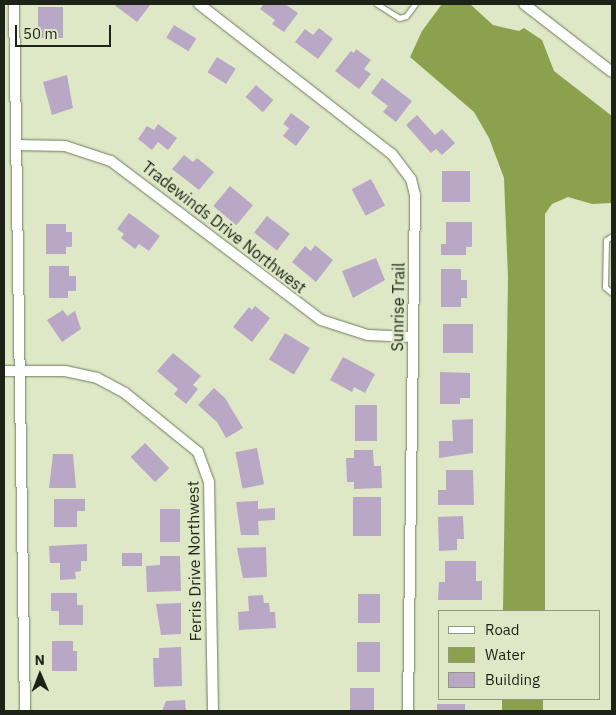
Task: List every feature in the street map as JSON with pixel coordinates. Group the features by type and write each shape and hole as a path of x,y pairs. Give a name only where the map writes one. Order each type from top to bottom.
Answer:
{"street":[{"path":"14,4 25,711"},
{"name":"Sunrise Trail","path":"199,4 403,165 414,195 408,711"},
{"path":"524,4 612,72"},
{"name":"Tradewinds Drive Northwest","path":"16,145 65,146 111,160 322,320 368,335 413,337"},
{"name":"Ferris Drive Northwest","path":"4,371 65,371 111,385 198,452 209,482 212,711"}],"lane":[{"path":"377,4 399,18 406,16 415,4"},
{"path":"612,236 606,240 605,286 612,293"}],"water":[{"path":"442,4 470,4 493,25 519,31 524,28 542,40 554,71 612,116 612,203 592,204 568,197 552,204 545,214 545,610 503,610 508,277 504,178 489,138 474,112 410,57 422,31"},
{"path":"502,700 543,700 543,711 502,711"}],"building":[{"path":"113,4 151,4 137,22"},
{"path":"264,4 285,4 298,13 284,32 272,24 275,20 260,9"},
{"path":"38,7 63,7 63,38 38,38"},
{"path":"174,25 196,38 189,51 166,38"},
{"path":"319,28 333,39 318,59 295,42 305,29 313,35"},
{"path":"356,49 371,60 364,69 371,74 359,89 335,71 351,51 354,53"},
{"path":"217,57 236,69 226,84 207,72"},
{"path":"67,75 73,108 52,115 43,82"},
{"path":"382,78 412,101 396,122 383,112 388,106 371,93"},
{"path":"256,85 273,100 263,112 246,97"},
{"path":"291,113 310,127 296,146 283,136 289,128 283,124"},
{"path":"417,115 435,135 442,129 455,143 442,155 436,149 431,153 406,125"},
{"path":"158,124 177,138 168,150 158,142 152,150 138,139 147,126 154,130"},
{"path":"184,155 193,162 197,158 214,172 199,190 172,169"},
{"path":"442,171 470,171 470,202 442,202"},
{"path":"371,179 385,205 366,216 352,189"},
{"path":"230,186 253,205 236,225 213,206"},
{"path":"129,213 160,236 149,251 139,244 135,249 121,238 124,234 117,229"},
{"path":"267,216 290,234 277,250 254,233"},
{"path":"446,222 472,222 472,247 466,247 466,255 441,255 441,244 446,244"},
{"path":"46,224 66,224 66,232 72,232 72,247 66,247 66,254 46,254"},
{"path":"315,245 333,260 316,282 292,262 305,246 311,251"},
{"path":"376,258 385,280 353,298 342,271"},
{"path":"49,266 69,266 69,276 76,276 76,291 68,291 68,298 49,298"},
{"path":"441,269 461,269 461,280 467,280 467,298 461,298 461,307 441,307"},
{"path":"255,306 270,318 252,342 233,327 249,307 252,310"},
{"path":"63,310 67,316 75,311 81,329 62,342 47,320"},
{"path":"443,324 473,324 473,353 443,353"},
{"path":"285,333 310,348 294,375 269,360"},
{"path":"173,353 201,376 193,385 198,389 186,404 174,394 178,389 157,371"},
{"path":"343,357 375,374 365,393 354,387 352,392 330,380"},
{"path":"440,372 470,373 470,398 460,398 460,404 440,404"},
{"path":"214,388 225,398 243,428 226,438 217,422 198,405"},
{"path":"355,405 377,405 377,441 355,441"},
{"path":"473,419 473,453 439,458 439,441 453,441 452,420"},
{"path":"145,443 169,468 155,482 131,457"},
{"path":"257,448 264,484 242,489 235,452"},
{"path":"354,450 373,450 374,466 381,466 382,488 354,489 354,482 347,482 346,458 354,458"},
{"path":"53,454 73,454 76,488 49,488"},
{"path":"446,470 473,470 474,505 438,505 438,490 446,490"},
{"path":"353,497 381,497 381,536 353,536"},
{"path":"54,499 85,499 85,511 77,511 77,527 54,527"},
{"path":"258,501 258,509 275,508 275,520 258,521 259,535 241,535 236,502"},
{"path":"160,509 180,509 180,542 160,542"},
{"path":"463,516 464,539 457,539 457,550 439,551 438,517"},
{"path":"87,544 87,561 81,561 81,571 75,572 76,579 60,580 60,563 50,563 49,546"},
{"path":"266,547 267,577 243,578 237,548"},
{"path":"122,553 142,553 142,566 122,566"},
{"path":"160,556 180,556 181,591 147,592 146,566 160,565"},
{"path":"445,561 476,561 476,581 482,581 482,600 438,600 439,582 445,582"},
{"path":"51,593 77,593 77,605 83,605 83,625 59,625 59,611 51,611"},
{"path":"358,594 380,594 380,623 358,623"},
{"path":"263,595 264,603 269,603 270,612 275,612 276,628 239,630 238,612 249,611 248,596"},
{"path":"181,603 181,634 161,635 156,604"},
{"path":"52,641 73,641 73,651 77,651 77,671 52,671"},
{"path":"357,642 380,642 380,672 357,672"},
{"path":"181,647 182,686 154,687 153,658 159,658 159,648"},
{"path":"350,688 374,688 374,711 350,711"},
{"path":"185,700 186,711 162,711 166,701"},
{"path":"437,704 465,704 465,711 437,711"}]}
